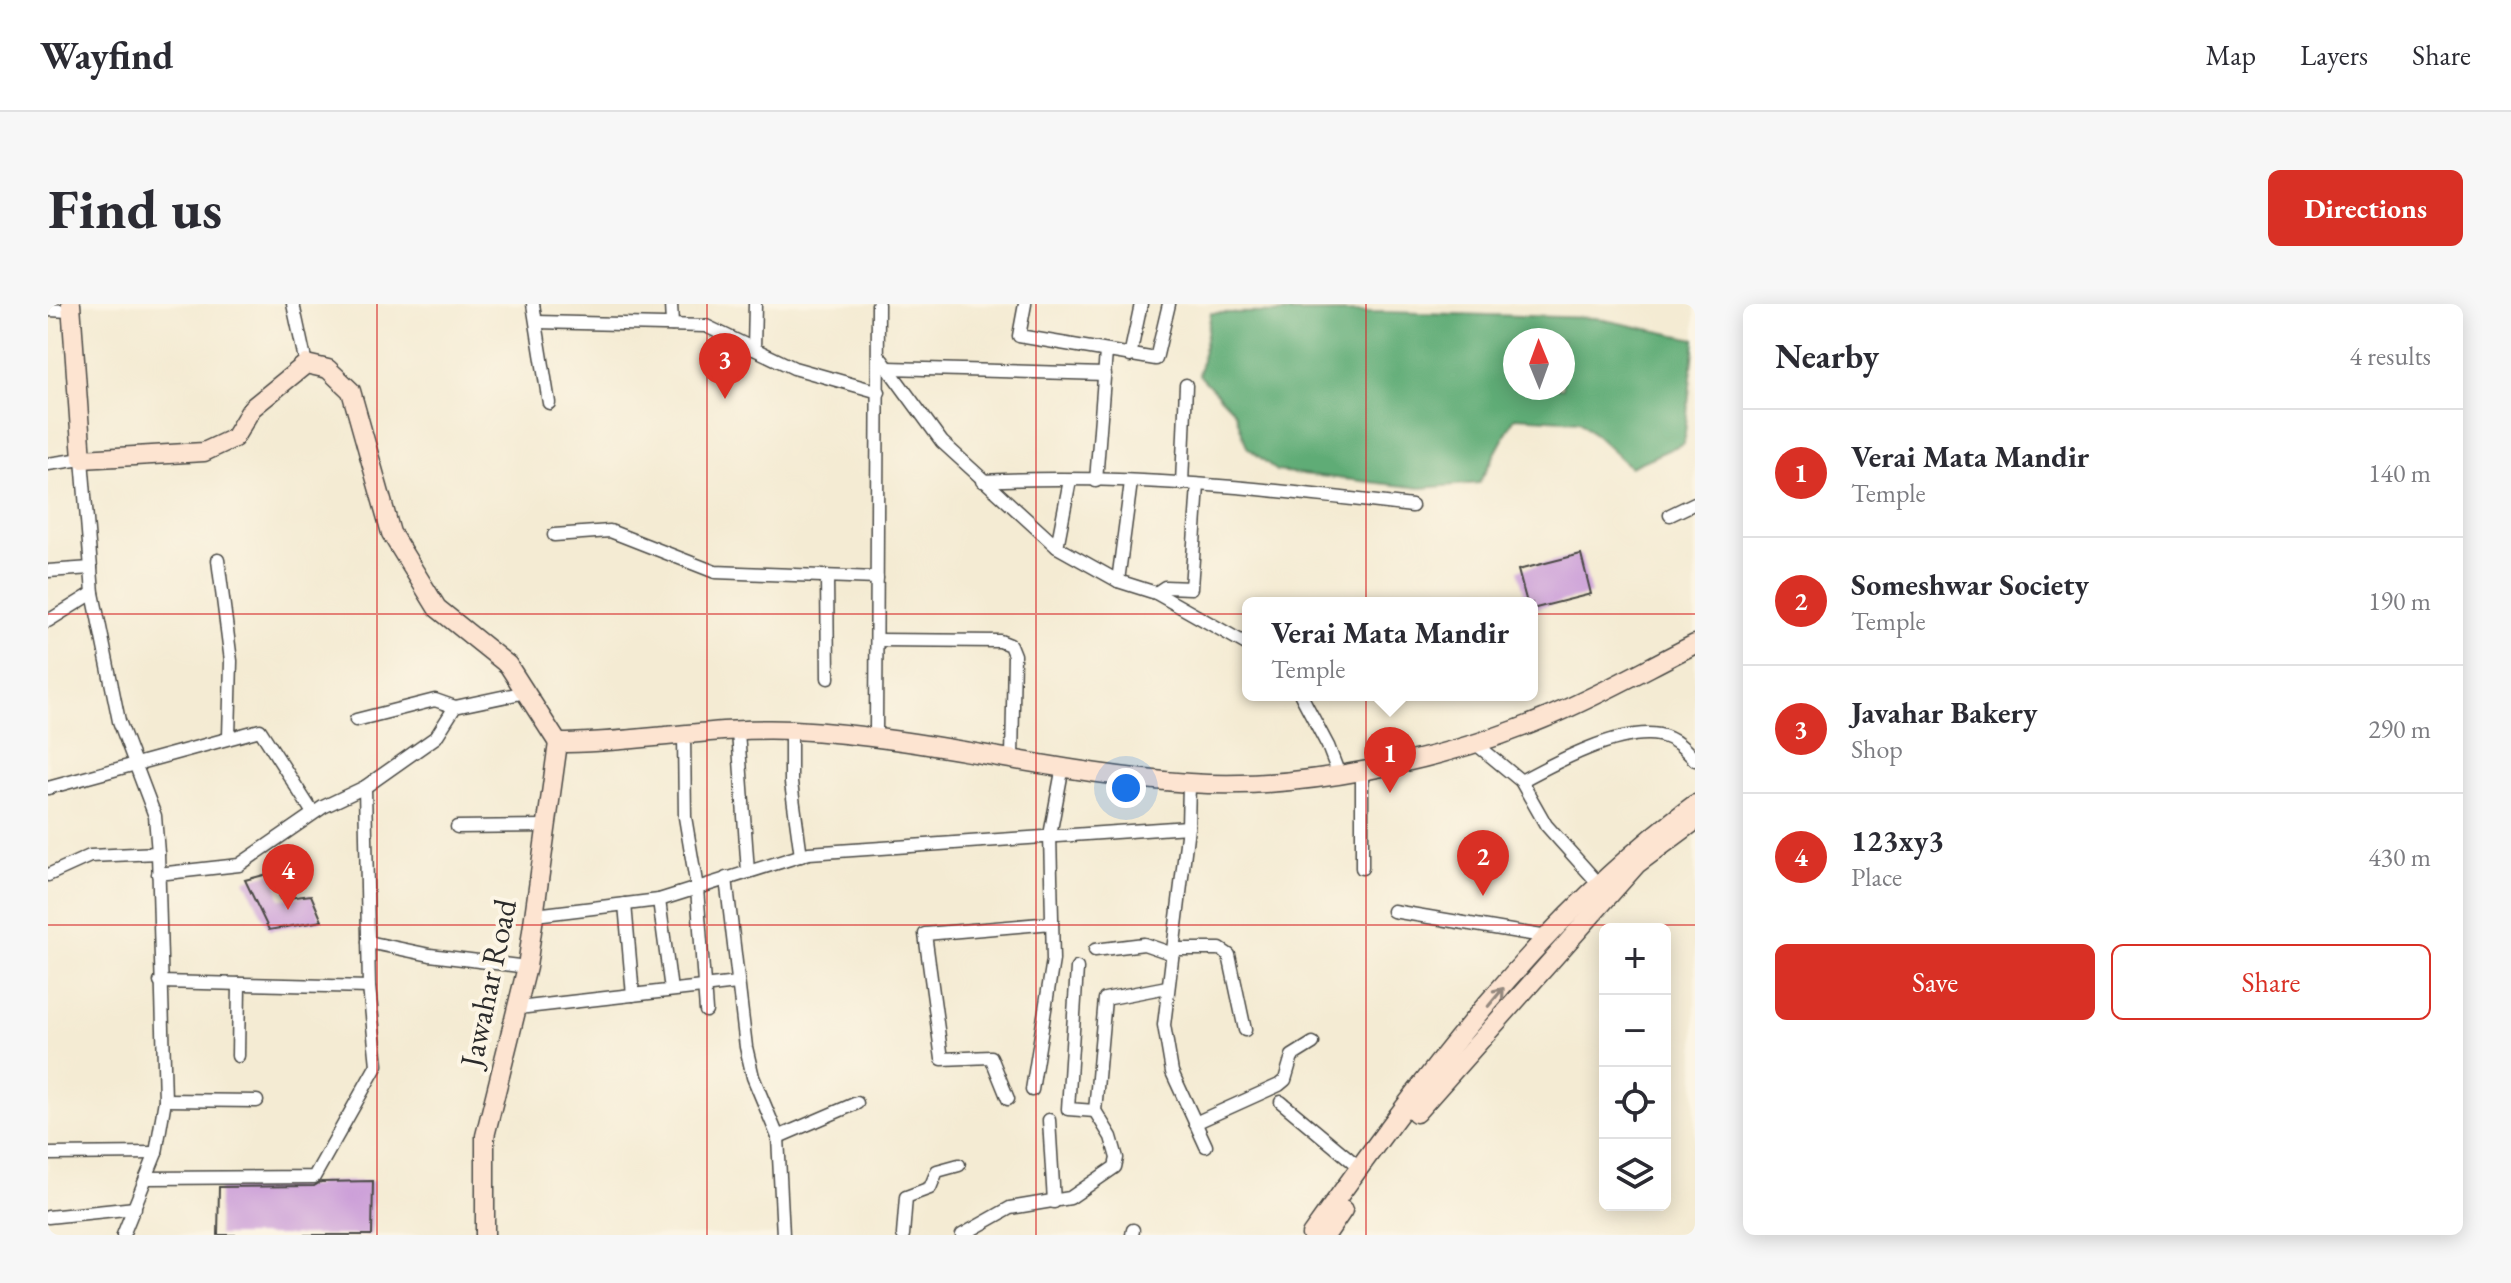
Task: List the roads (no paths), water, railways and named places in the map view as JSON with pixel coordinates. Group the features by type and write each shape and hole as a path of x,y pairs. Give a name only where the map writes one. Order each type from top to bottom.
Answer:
{"street":[{"path":"293,304 306,364"},
{"path":"533,304 549,403"},
{"path":"671,304 672,325"},
{"path":"754,349 755,304"},
{"path":"876,737 878,304"},
{"path":"1025,304 1019,336 1156,359 1169,304"},
{"path":"1130,356 1141,304"},
{"path":"48,310 71,307 93,593 119,721 155,816 165,1100 156,1153 123,1235"},
{"path":"537,322 706,326 794,368 879,392"},
{"path":"1096,481 1106,352"},
{"path":"879,356 942,442 1057,547 1118,581 1156,593 1242,642"},
{"path":"48,464 204,452 234,438 252,408 306,364"},
{"path":"306,364 328,369 351,391 391,533 437,608 508,665 545,728 558,743 791,730 876,737 1189,783 1259,784 1362,770 1476,744 1546,718 1695,644"},
{"path":"888,368 1105,374"},
{"path":"1182,484 1186,385"},
{"path":"982,481 1070,480 1249,486 1412,506"},
{"path":"1057,547 1070,480"},
{"path":"1118,581 1131,482"},
{"path":"1156,593 1165,587 1191,588 1198,485"},
{"path":"1670,515 1695,503"},
{"path":"554,535 610,531 715,572 877,578"},
{"path":"218,560 231,661 229,737"},
{"path":"48,571 91,568"},
{"path":"827,576 828,678"},
{"path":"48,621 93,593"},
{"path":"877,640 1000,641 1010,645 1014,655 1012,758"},
{"path":"356,720 435,700 455,707 526,692"},
{"path":"1304,701 1338,772"},
{"path":"158,874 239,865 313,813 365,787 436,737 455,707"},
{"path":"48,788 133,762 260,730 313,813"},
{"path":"791,730 791,783 801,856"},
{"path":"738,732 748,872"},
{"path":"684,735 685,817 697,888 706,1011"},
{"path":"1521,781 1578,753 1642,735 1669,738 1695,760"},
{"name":"Jawahar Road","path":"485,1235 485,1136 527,967 558,743"},
{"path":"1476,744 1521,781 1546,825 1598,883"},
{"path":"1032,1090 1053,960 1050,835 1063,766"},
{"path":"1362,770 1362,868"},
{"path":"1189,783 1188,827 1167,987 1166,1049 1172,1072 1206,1146"},
{"path":"146,1178 314,1177 377,1065 369,987 365,787"},
{"path":"1311,1235 1359,1167 1430,1086 1633,860 1695,804"},
{"path":"1326,1235 1430,1086 1548,937 1598,883 1695,821"},
{"path":"457,827 547,826"},
{"path":"535,915 659,900 801,856 1188,827"},
{"path":"48,875 90,856 158,853"},
{"path":"726,878 737,983 753,1077 778,1137 783,1235"},
{"path":"659,900 671,990"},
{"path":"625,904 633,995"},
{"path":"1393,911 1548,937"},
{"path":"1008,1099 991,1057 942,1059 925,934 1052,923"},
{"path":"368,942 430,955 527,967"},
{"path":"1095,950 1144,944 1173,952 1220,949 1229,955 1245,1030"},
{"path":"1077,968 1068,1109 1095,1111"},
{"path":"160,982 369,987"},
{"path":"518,1008 737,983"},
{"path":"238,1056 239,984"},
{"path":"962,1235 1010,1208 1070,1198 1115,1167 1117,1158 1111,1137 1095,1111 1105,999 1167,987"},
{"path":"1195,1123 1279,1085 1285,1080 1292,1056 1313,1043"},
{"path":"165,1100 257,1101"},
{"path":"1281,1102 1359,1167"},
{"path":"778,1137 857,1103"},
{"path":"1049,1120 1054,1202"},
{"path":"48,1154 156,1153"},
{"path":"903,1235 906,1197 930,1188 937,1171 959,1165"},
{"path":"48,1217 135,1208"}],"place":[{"name":"Javahar Bakery","path":"725,399"},
{"name":"Verai Mata Mandir","path":"1390,793"},
{"name":"Someshwar Society","path":"1483,896"},
{"name":"123xy3","path":"288,910"}]}
